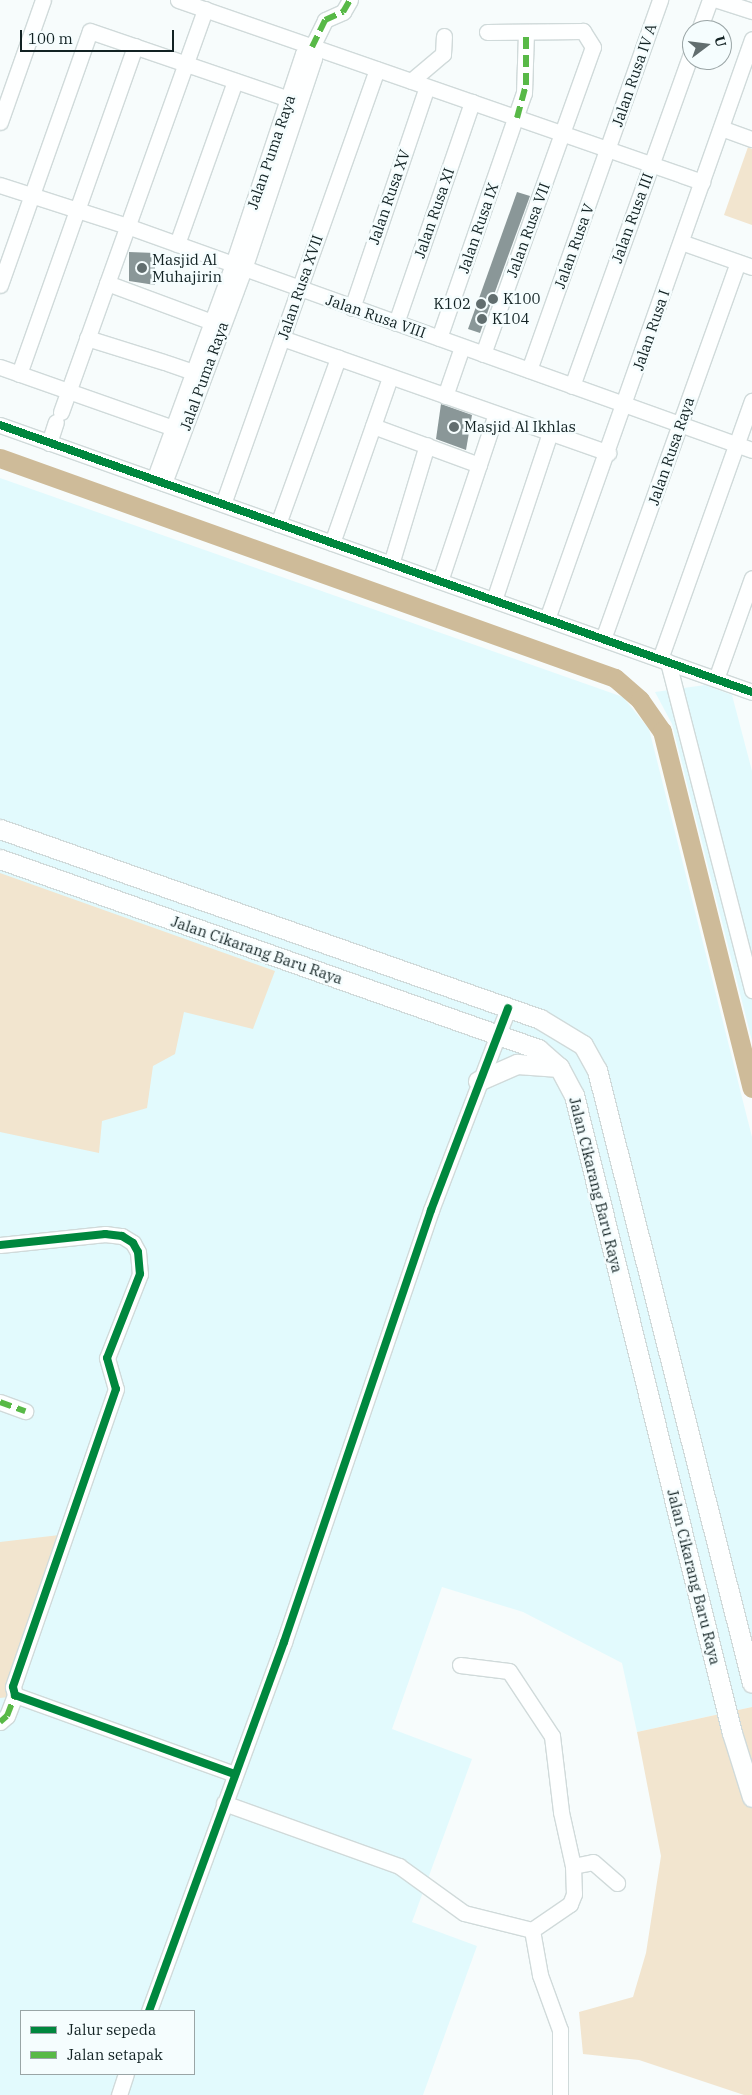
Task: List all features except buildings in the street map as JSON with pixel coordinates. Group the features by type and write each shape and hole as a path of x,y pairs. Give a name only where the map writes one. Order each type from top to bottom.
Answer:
{"main road":[{"name":"Jalan Cikarang Baru Raya","path":"0,829 508,1008 564,1030 583,1045 597,1070 752,1683"},
{"name":"Jalan Cikarang Baru Raya","path":"0,859 538,1049 559,1067 574,1095 751,1795"},
{"path":"478,1081 517,1064 559,1067"}],"street":[{"path":"0,122 42,0"},
{"path":"178,0 702,182"},
{"path":"312,47 325,20 343,12 350,0"},
{"name":"Jalan Rusa IV A","path":"608,150 660,0"},
{"path":"703,20 710,0"},
{"path":"718,0 752,11"},
{"path":"50,443 205,9"},
{"name":"Jalan Rusa VII","path":"483,354 587,69 592,41 583,31 526,34"},
{"path":"0,285 89,32 289,99"},
{"path":"486,32 526,34"},
{"name":"Jalan Rusa IX","path":"439,338 517,118 526,85 526,34"},
{"path":"411,81 443,54 444,36"},
{"name":"Jalan Rusa I","path":"547,619 608,453 752,39"},
{"path":"19,374 135,46"},
{"name":"Jalan Puma Raya","path":"159,482 173,428 193,372 212,322 238,267 314,58 312,47 303,54 238,267"},
{"name":"Jalan Rusa XVII","path":"223,504 376,69"},
{"name":"Jalan Rusa III","path":"572,386 685,70"},
{"path":"177,244 235,81"},
{"name":"Jalan Rusa XV","path":"352,308 427,87"},
{"name":"Jalan Rusa XI","path":"396,323 472,102"},
{"path":"721,128 752,139"},
{"name":"Jalan Rusa V","path":"529,370 608,150"},
{"name":"Jalan Rusa VIII","path":"0,185 127,226 752,450"},
{"path":"681,242 745,265"},
{"name":"Jalan Rusa Raya","path":"603,639 680,424 745,265"},
{"name":"Jalal Puma Raya","path":"159,482 238,267"},
{"path":"107,283 212,322"},
{"path":"87,338 193,372"},
{"path":"282,338 608,453"},
{"path":"445,396 462,347"},
{"path":"278,524 338,358"},
{"path":"0,367 68,389 173,428"},
{"path":"332,543 390,376"},
{"path":"752,400 664,661 678,696 752,990"},
{"path":"440,581 496,414"},
{"path":"0,426 752,692"},
{"path":"373,426 479,466"},
{"path":"494,600 550,433"},
{"path":"391,564 427,445"},
{"path":"716,679 752,578"},
{"path":"678,696 693,671"},
{"path":"149,2010 236,1774 478,1081 508,1008"},
{"path":"0,1245 105,1234 122,1236 133,1243 138,1252 140,1274 108,1358 116,1389 13,1687 15,1695 7,1716 0,1722"},
{"path":"0,1402 25,1411"},
{"path":"224,1803 399,1866 464,1913 532,1930 570,1904 574,1894 573,1866 548,1727 509,1671 460,1666"},
{"path":"15,1695 236,1774"},
{"path":"573,1866 593,1862 617,1883"},
{"path":"532,1930 540,1975 560,2030 560,2095"},
{"path":"119,2095 126,2075"}],"shaded area":[{"path":"748,147 752,149 752,225 724,215"},
{"path":"0,478 623,697 649,729 752,1137 752,1707 637,1732 622,1663 523,1612 442,1587 392,1729 472,1759 412,1922 477,1946 423,2095 0,2095"},
{"path":"705,685 732,695 752,771 752,1041 672,724 655,692"},
{"path":"0,873 275,971 253,1029 184,1012 175,1054 153,1066 147,1108 102,1121 99,1153 0,1132"},
{"path":"68,1534 9,1697 0,1698 0,1542"},
{"path":"752,1707 752,2095 744,2095 639,2060 583,2054 579,2012 633,1997 646,1953 661,1856 637,1732"}],"waterway":[{"path":"0,458 615,678 640,700 662,731 752,1088"}],"marked path":[{"path":"312,47 325,20 343,12 350,0"},
{"path":"517,118 526,85 526,34"},
{"path":"0,1402 25,1411"},
{"path":"0,1722 7,1716 15,1695"}],"cycle path":[{"path":"0,425 752,692"},
{"path":"149,2010 284,1642 431,1210 508,1008"},
{"path":"0,1245 105,1234 122,1236 133,1243 138,1252 140,1274 107,1358 116,1389 13,1687 15,1695 235,1774"}],"place":[{"name":"Masjid Al Muhajirin","path":"142,268"},
{"name":"K100","path":"493,299"},
{"name":"K102","path":"481,304"},
{"name":"K104","path":"482,319"},
{"name":"Masjid Al Ikhlas","path":"454,427"}]}
